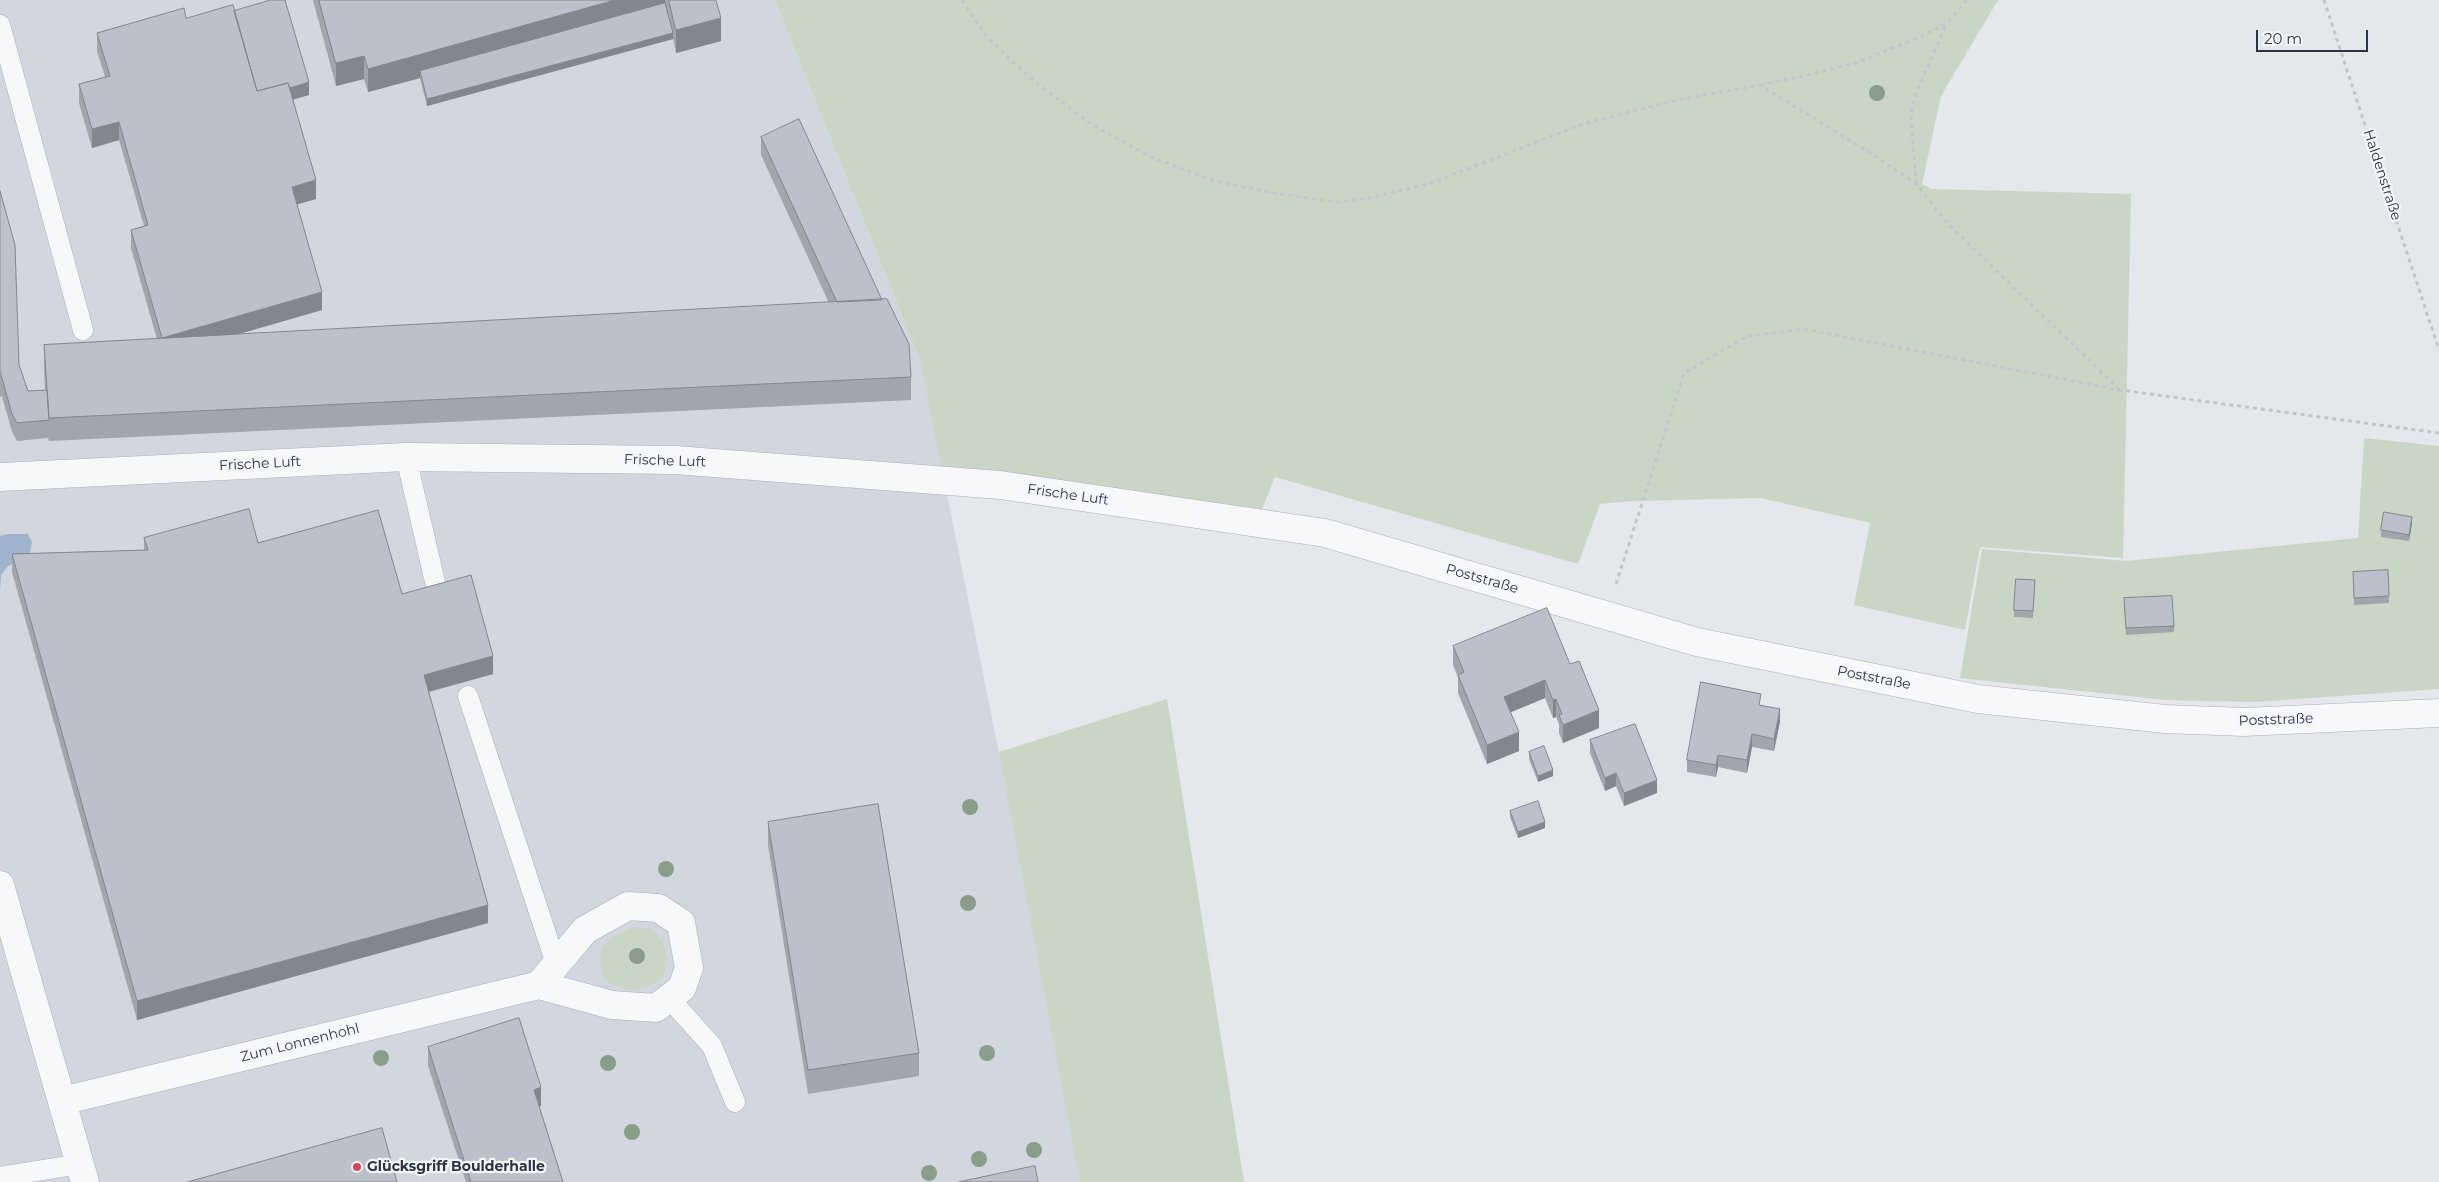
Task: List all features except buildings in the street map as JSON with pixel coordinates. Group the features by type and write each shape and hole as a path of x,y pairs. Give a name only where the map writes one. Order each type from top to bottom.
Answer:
{"street":[{"name":"Frische Luft","path":"0,477 406,456 675,460 1000,485 1325,533"},
{"name":"Poststraße","path":"1325,533 1697,642 1978,699 2165,719 2244,722 2439,713"},
{"path":"0,885 82,1173"},
{"name":"Zum Lonnenhohl","path":"62,1101 539,985 612,1005 656,1008 682,988 690,968 680,923 658,908 628,906 585,930 539,985"}],"lane":[{"path":"0,25 84,330"},
{"path":"406,456 435,582"},
{"path":"468,696 556,964"},
{"path":"669,998 712,1046 735,1102"},
{"path":"10,1178 82,1173"}],"path":[{"path":"962,0 986,36 1029,77 1092,124 1144,153 1215,181 1273,193 1337,202 1368,198 1434,182 1583,124 1672,101 1808,75 1858,62 1920,37 1948,22"},
{"path":"1916,184 1911,115 1916,93 1948,22 1967,0"},
{"name":"Haldenstraße","path":"2324,0 2439,350"},
{"path":"1760,85 1872,154 1916,184 1949,225 2120,390"},
{"path":"1606,615 1684,373 1748,336 1803,329 2120,390 2439,433"}],"shaded area":[{"path":"0,0 775,0 920,360 1085,1182 0,1182"}],"green space":[{"path":"775,0 1998,0 1941,96 1922,184 1932,189 2131,194 2123,558 1980,547 1965,630 1854,605 1870,523 1761,498 1634,501 1600,504 1578,564 1275,477 1262,509 941,466 920,360"},
{"path":"2364,438 2439,446 2439,689 2255,702 2165,700 1960,678 1982,549 2126,561 2358,538"},
{"path":"1167,699 1244,1182 1080,1182 999,752"},
{"path":"633,927 650,928 661,940 667,956 663,978 641,989 628,989 605,980 602,969 601,952 604,946 614,936"}],"water":[{"path":"28,534 32,542 29,557 8,566 1,575 0,592 0,536"}],"place":[{"name":"Glücksgriff Boulderhalle","path":"357,1167"}]}
